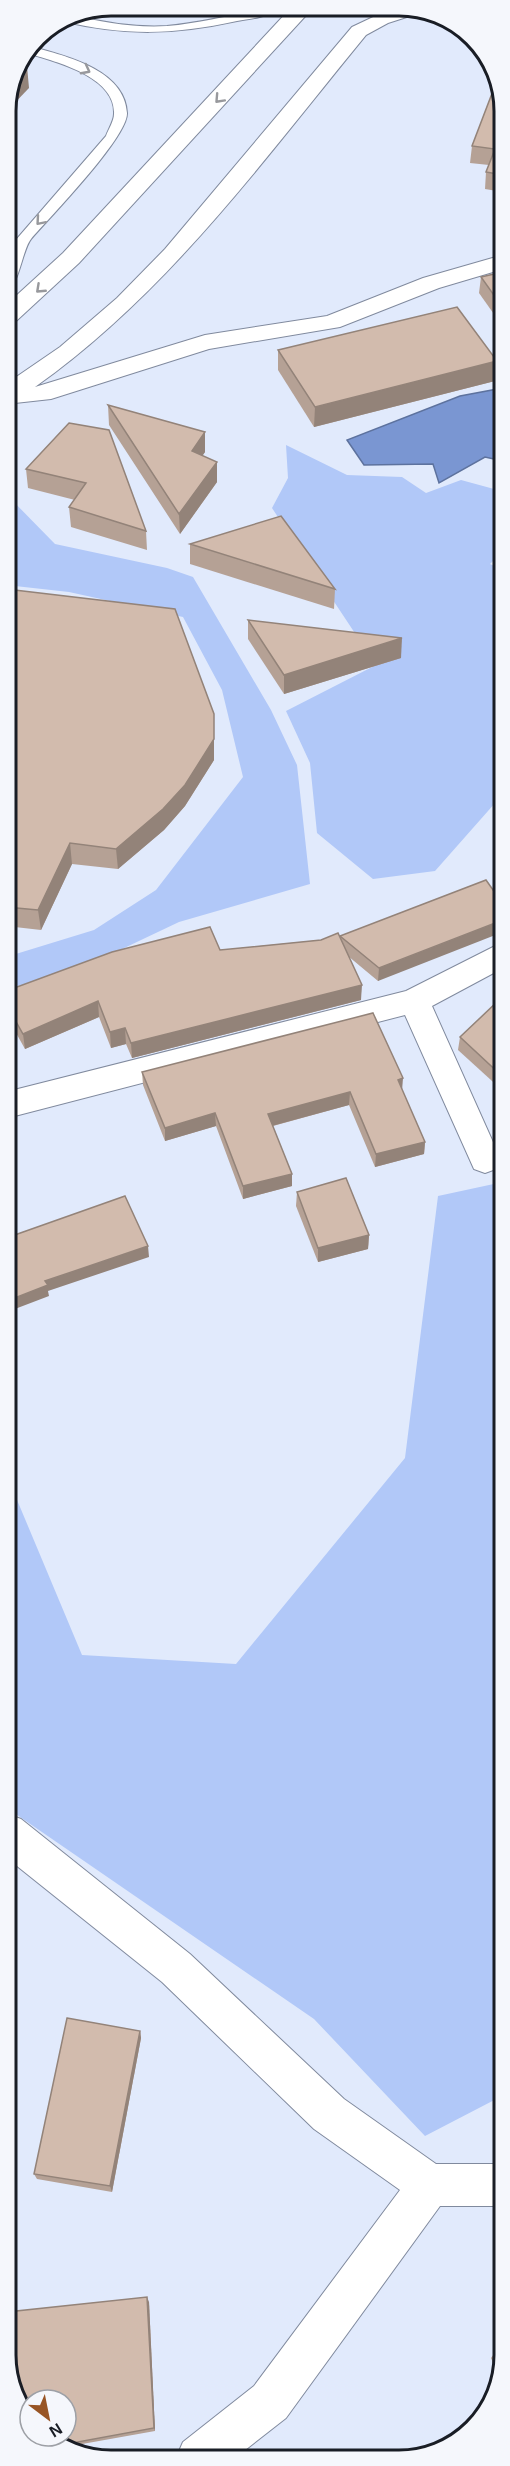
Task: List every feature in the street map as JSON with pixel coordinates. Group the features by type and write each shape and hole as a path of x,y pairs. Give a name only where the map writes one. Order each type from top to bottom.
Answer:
{"main road":[{"path":"17,308 71,258 295,16"},
{"path":"17,388 69,352 125,303 173,254 359,31 390,16"},
{"path":"17,395 42,394 204,342 332,322 431,283 494,265"},
{"path":"17,1102 414,1001 494,959"},
{"path":"414,1001 485,1160"},
{"path":"16,1840 176,1968 329,2114 430,2185 493,2185"},
{"path":"210,2450 270,2402 430,2185"}],"lane":[{"path":"82,22 100,26 153,30 246,16"},
{"path":"17,256 22,242 112,137 121,115 117,97 105,81 71,62 37,53"}],"shaded area":[{"path":"494,390 494,459 485,457 439,483 433,464 364,465 347,440 460,396"},
{"path":"286,445 347,475 402,477 426,493 461,480 494,489 494,560 490,564 494,566 494,805 435,871 373,879 317,833 310,763 286,711 376,665 272,508 288,478"},
{"path":"17,505 55,544 167,568 193,577 271,710 297,765 310,884 179,922 61,978 17,986 17,954 94,930 156,890 243,777 222,690 183,617 69,592 17,586"},
{"path":"494,1184 493,2101 425,2136 314,2019 16,1814 16,1498 82,1655 236,1664 405,1458 438,1196"}],"building":[{"path":"492,94 494,149 472,146"},
{"path":"494,152 494,173 486,172"},
{"path":"494,274 494,295 481,277"},
{"path":"457,307 494,357 494,362 315,407 278,350"},
{"path":"108,405 205,432 192,451 217,462 179,514"},
{"path":"69,423 109,430 146,531 69,507 86,483 26,469"},
{"path":"281,516 335,589 190,544"},
{"path":"17,590 175,609 214,714 214,739 185,785 163,809 116,849 70,843 38,910 17,908"},
{"path":"248,620 402,638 284,675"},
{"path":"486,880 494,891 494,924 379,968 340,936"},
{"path":"210,927 220,950 321,940 338,933 362,985 131,1043 125,1028 110,1032 98,1001 23,1034 17,1023 17,987 112,952"},
{"path":"494,1005 494,1068 460,1037"},
{"path":"373,1013 403,1078 398,1080 425,1142 376,1154 350,1092 268,1114 292,1174 243,1186 215,1113 165,1128 142,1072"},
{"path":"346,1178 369,1235 318,1248 297,1192"},
{"path":"125,1196 148,1246 45,1281 48,1285 16,1297 16,1234"},
{"path":"67,2018 140,2031 110,2186 34,2174"},
{"path":"147,2297 154,2428 78,2442 78,2388 23,2388 16,2354 16,2311"}]}
